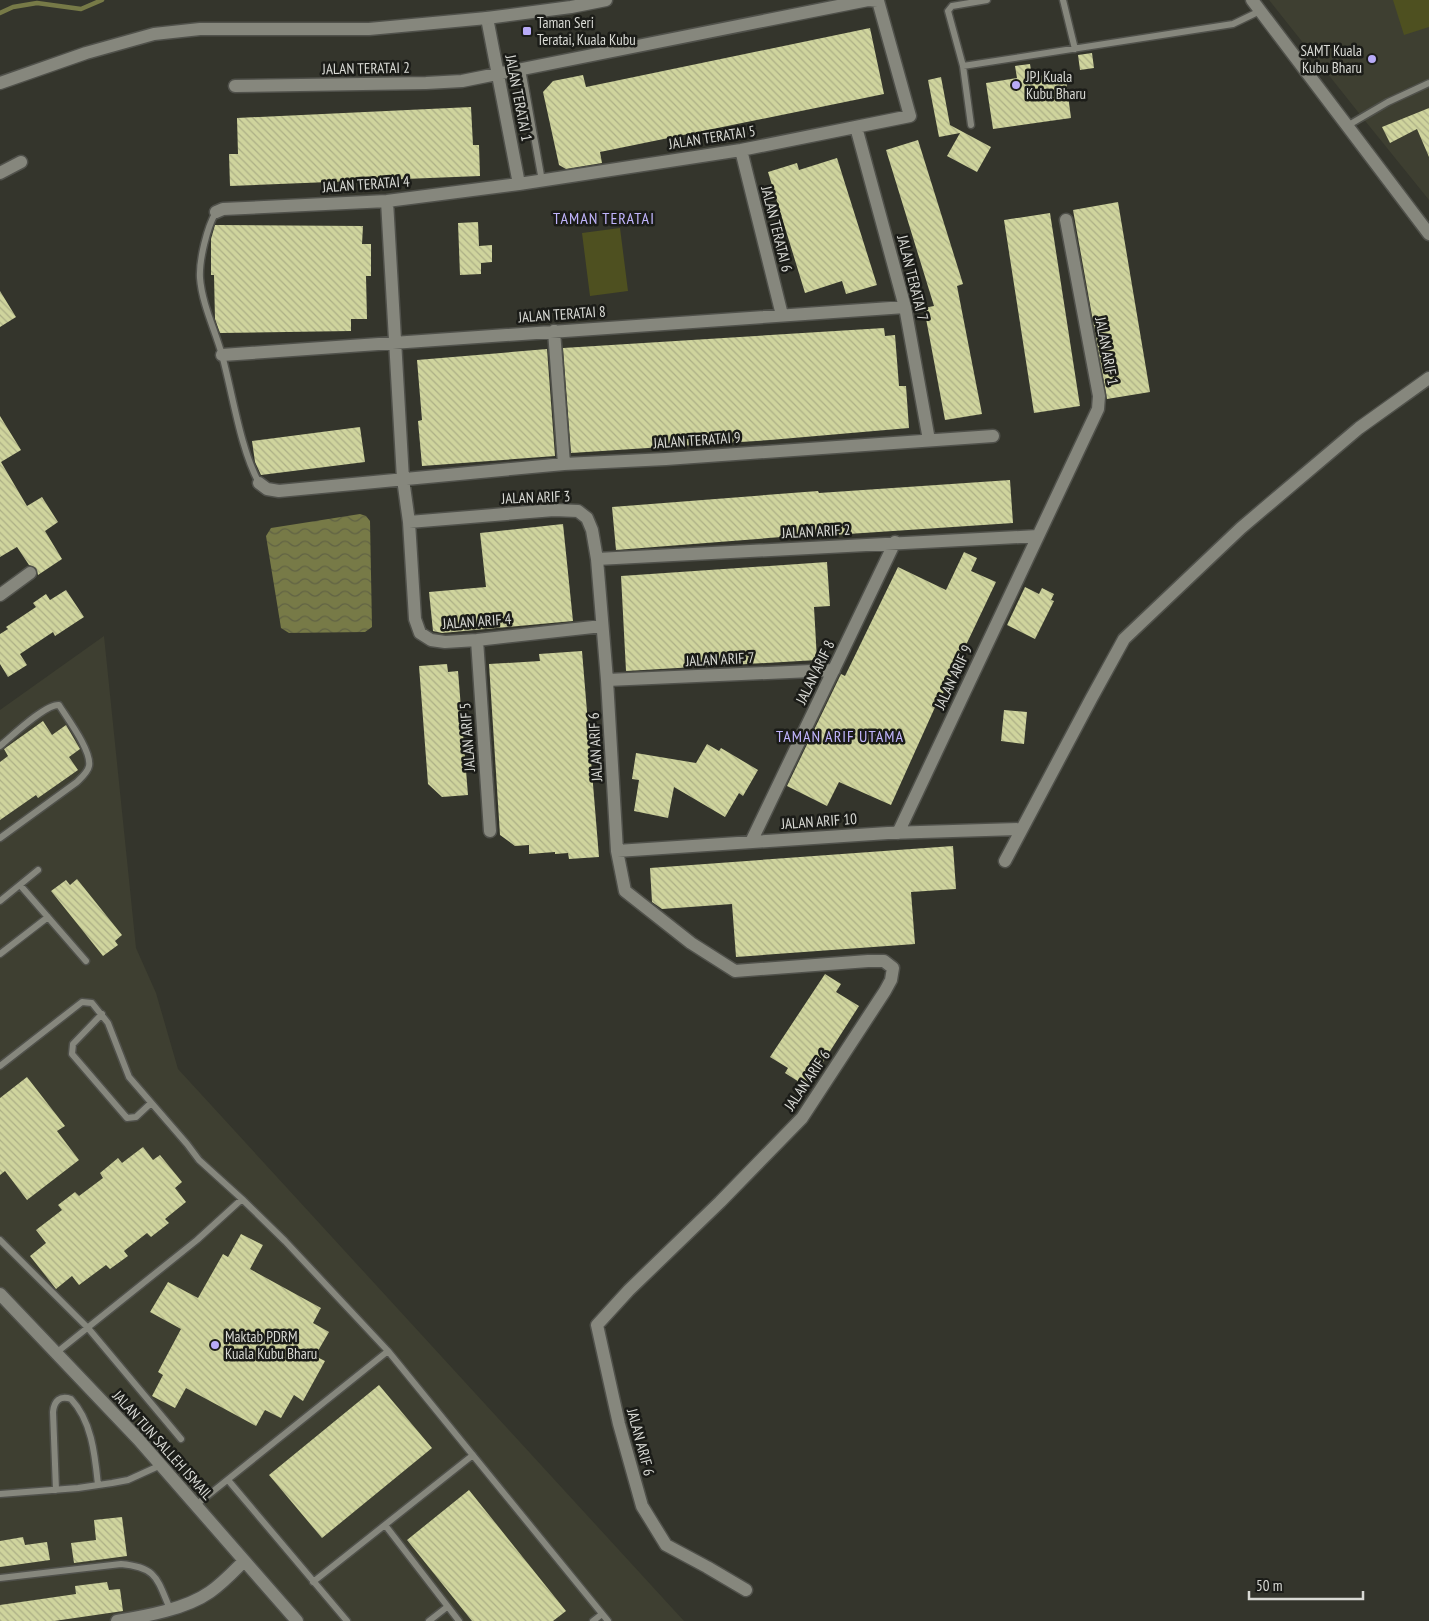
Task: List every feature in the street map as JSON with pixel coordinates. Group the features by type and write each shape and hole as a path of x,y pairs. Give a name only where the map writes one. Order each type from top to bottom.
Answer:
{"street":[{"path":"0,83 86,54 154,34 200,29 369,29 487,18 571,7 606,0"},
{"name":"JALAN TERATAI 2","path":"235,86 462,81 868,0"},
{"name":"JALAN TERATAI 5","path":"518,184 740,150 910,116 878,1 868,0"},
{"path":"1252,0 1429,234"},
{"name":"JALAN TERATAI 1","path":"487,18 518,184"},
{"name":"JALAN TERATAI 7","path":"856,127 905,307 929,440"},
{"name":"JALAN TERATAI 6","path":"740,150 782,315"},
{"path":"0,174 21,162"},
{"name":"JALAN TERATAI 4","path":"216,212 223,209 387,201 518,184"},
{"name":"JALAN ARIF 4","path":"387,201 403,479 409,522 415,619 420,633 431,640 445,642 602,626"},
{"name":"JALAN ARIF 1","path":"1038,536 1098,409 1099,396 1066,220"},
{"name":"JALAN TERATAI 8","path":"222,355 905,307"},
{"path":"554,331 564,464"},
{"path":"1005,861 1124,639 1241,528 1359,428 1429,378"},
{"name":"JALAN TERATAI 9","path":"259,484 267,489 279,491 564,464 993,436"},
{"name":"JALAN ARIF 3","path":"409,522 554,510 578,511 587,518 592,530 597,559 607,680"},
{"name":"JALAN ARIF 2","path":"597,559 1038,536"},
{"name":"JALAN ARIF 9","path":"898,833 1038,536"},
{"name":"JALAN ARIF 8","path":"751,842 895,542"},
{"path":"0,595 30,573"},
{"name":"JALAN ARIF 5","path":"478,640 490,831"},
{"name":"JALAN ARIF 7","path":"607,680 834,670"},
{"name":"JALAN ARIF 6","path":"607,680 617,851 625,891 691,943 735,971 868,960 884,961 893,968 891,980 885,991 802,1118 720,1202 629,1290 597,1326 619,1424 642,1506 666,1545 746,1590"},
{"name":"JALAN ARIF 10","path":"617,851 898,833 1022,829"},
{"name":"JALAN TUN SALLEH ISMAIL","path":"0,1294 161,1466 297,1621"},
{"path":"117,1621 170,1609 208,1594 230,1576 244,1561"}],"lane":[{"path":"972,125 963,66 948,11 952,6 987,0"},
{"path":"1062,0 1075,49"},
{"path":"963,66 1232,24 1260,10"},
{"path":"522,69 542,181"},
{"path":"1347,126 1388,102 1429,83"},
{"path":"216,212 211,220 202,258 200,277 241,431 254,475 259,484"},
{"path":"0,746 45,710 54,705 59,705 88,753 89,766 77,782 0,838"},
{"path":"0,901 38,870"},
{"path":"20,885 86,961"},
{"path":"0,954 48,917"},
{"path":"0,1066 82,1002 92,1003 108,1023 129,1077 204,1165 285,1241 388,1351 608,1621"},
{"path":"102,1014 73,1044 72,1054 127,1118 136,1117 151,1103"},
{"path":"56,1353 196,1240 242,1199"},
{"path":"0,1240 88,1328 181,1439"},
{"path":"196,1505 388,1351"},
{"path":"56,1490 53,1412 56,1400 61,1398 72,1399 78,1407 89,1431 98,1485"},
{"path":"314,1582 473,1455"},
{"path":"0,1494 56,1490 128,1480 161,1466"},
{"path":"228,1480 346,1621"},
{"path":"385,1525 458,1621"},
{"path":"0,1578 121,1564 135,1565 148,1569 157,1579 170,1609"},
{"path":"429,1621 448,1607"},
{"path":"593,1621 602,1614"}],"shaded area":[{"name":"SAMT Kuala Kubu Bharu","path":"1269,0 1429,0 1429,200 1362,117"},
{"path":"1393,0 1429,0 1429,27 1404,35"},
{"path":"620,228 628,291 590,296 582,233"},
{"name":"Maktab PDRM Kuala Kubu Bharu","path":"104,636 136,948 156,993 178,1069 684,1621 0,1621 0,710"}],"water":[{"path":"360,514 366,516 370,521 372,627 365,632 289,633 281,628 266,536 271,528"}],"building":[{"path":"870,28 884,94 600,152 602,163 566,169 559,165 543,92 553,81 583,75 586,87"},
{"path":"1092,53 1094,68 1080,70 1078,55"},
{"path":"1030,64 1032,77 1065,72 1071,118 993,129 986,83 1017,78 1015,66"},
{"path":"941,77 950,125 991,147 977,172 947,156 960,133 939,137 928,80"},
{"path":"471,107 473,145 479,145 480,176 230,186 229,154 238,154 237,118"},
{"path":"1429,108 1429,157 1417,129 1390,143 1382,127"},
{"path":"918,140 963,284 957,286 982,414 945,420 924,308 934,306 886,150"},
{"path":"837,158 877,285 846,294 842,281 805,293 768,172 797,163 799,170"},
{"path":"1118,202 1150,392 1107,399 1073,210"},
{"path":"1050,213 1080,406 1034,413 1004,220"},
{"path":"478,222 479,246 492,245 492,262 481,263 481,274 460,275 458,223"},
{"path":"215,225 363,226 362,244 371,244 371,276 366,276 367,319 351,319 351,331 220,333 215,319 214,275 211,275 211,239"},
{"path":"0,291 16,317 0,327"},
{"path":"884,328 885,336 895,335 899,386 906,386 909,428 770,440 571,453 563,348"},
{"path":"547,349 555,456 422,466 418,421 422,420 417,360"},
{"path":"0,416 21,450 1,462 27,506 42,497 58,522 45,531 62,559 38,575 36,568 29,565 17,547 0,557"},
{"path":"360,427 365,462 261,475 255,462 252,441"},
{"path":"1010,480 1013,523 833,535 833,533 616,550 612,507 818,491 819,493"},
{"path":"563,524 573,621 442,633 433,631 429,592 486,587 480,533"},
{"path":"964,552 977,558 971,571 996,582 936,705 891,805 839,782 827,806 787,786 841,674 845,676 898,567 946,590"},
{"path":"827,562 830,606 814,607 817,660 626,671 621,576"},
{"path":"1025,587 1039,594 1042,588 1054,594 1051,600 1054,601 1035,639 1007,625"},
{"path":"66,590 84,617 55,636 53,632 20,654 27,665 8,677 0,664 0,634 8,629 6,627 36,607 33,603 46,594 50,600"},
{"path":"582,651 599,857 569,859 568,853 529,854 529,845 515,846 500,835 489,664 540,661 539,654"},
{"path":"447,664 448,672 458,671 468,795 442,797 428,784 419,666"},
{"path":"1004,710 1027,712 1024,744 1001,741"},
{"path":"43,721 52,735 66,725 80,749 69,757 78,770 38,798 36,795 0,820 0,762 8,756 4,749"},
{"path":"707,744 719,751 721,748 758,770 743,796 739,793 725,817 674,787 668,818 634,811 639,780 632,779 636,753 696,763"},
{"path":"953,846 956,889 911,892 915,944 736,957 732,904 662,909 652,902 650,868"},
{"path":"77,879 122,935 115,941 118,945 103,956 51,891 66,880 70,885"},
{"path":"825,974 841,984 836,992 859,1006 807,1087 785,1073 788,1068 770,1057"},
{"path":"27,1077 65,1126 57,1131 79,1160 27,1200 5,1171 0,1175 0,1098"},
{"path":"143,1147 153,1160 160,1155 182,1182 175,1188 186,1202 165,1219 169,1223 151,1237 147,1233 124,1251 128,1256 110,1269 106,1265 79,1285 72,1276 56,1289 30,1256 46,1243 36,1230 62,1210 58,1205 75,1192 79,1196 103,1178 100,1173 118,1158 122,1163"},
{"path":"241,1234 263,1245 250,1269 321,1308 313,1323 329,1332 315,1356 325,1361 303,1401 294,1395 281,1418 265,1410 256,1426 186,1388 175,1408 152,1396 163,1375 158,1372 181,1329 150,1312 168,1282 198,1298 223,1254 228,1257"},
{"path":"379,1385 432,1448 322,1538 269,1475"},
{"path":"469,1490 566,1611 553,1621 472,1621 407,1540"},
{"path":"122,1517 127,1556 74,1563 71,1543 96,1540 94,1520"},
{"path":"23,1537 25,1545 47,1542 50,1560 0,1567 0,1541"},
{"path":"107,1582 109,1590 120,1589 123,1611 54,1621 0,1621 0,1605 76,1594 75,1586"}],"waterway":[{"path":"0,13 13,7 37,3 81,9 102,0"}],"place":[{"name":"Taman Seri Teratai, Kuala Kubu","path":"527,31"},
{"name":"SAMT Kuala Kubu Bharu","path":"1372,59"},
{"name":"JPJ Kuala Kubu Bharu","path":"1016,85"},
{"name":"Maktab PDRM Kuala Kubu Bharu","path":"215,1345"}],"district":[{"name":"TAMAN TERATAI","path":"604,218"},
{"name":"TAMAN ARIF UTAMA","path":"840,736"}]}
